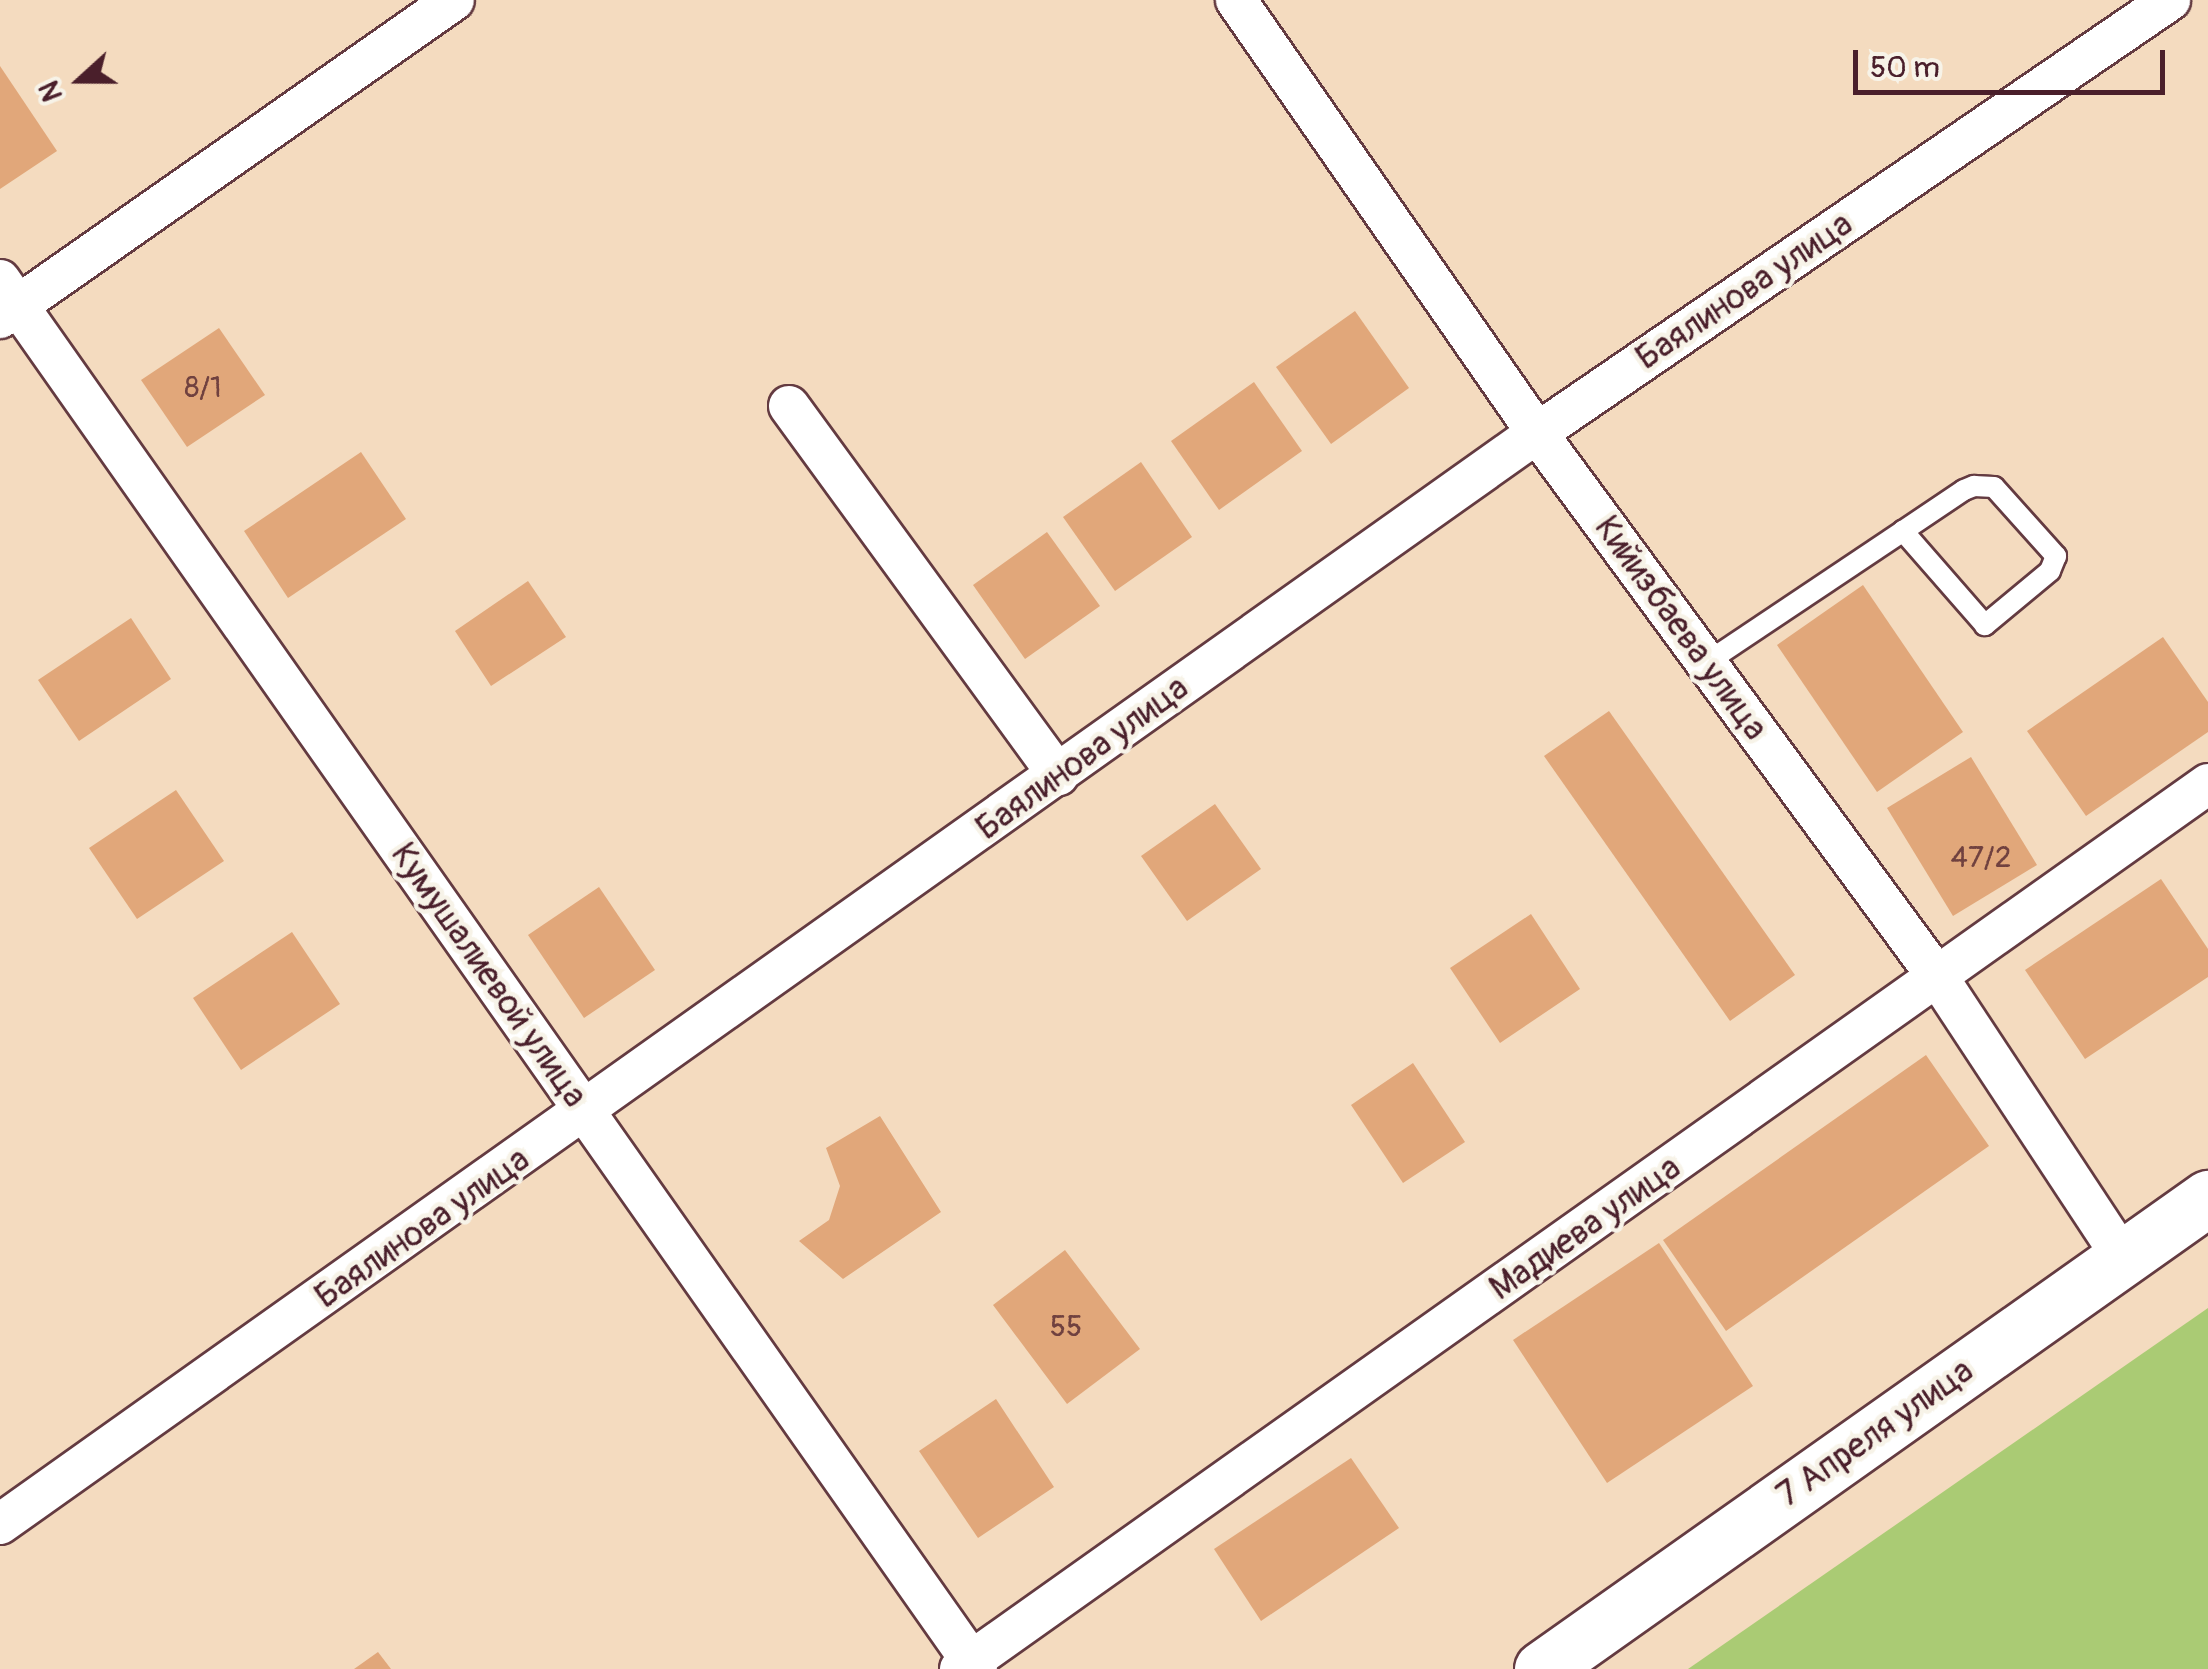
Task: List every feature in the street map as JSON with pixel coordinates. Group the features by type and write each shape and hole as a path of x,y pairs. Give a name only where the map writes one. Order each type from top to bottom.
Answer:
{"main road":[{"name":"7 Апреля улица","path":"1542,1669 2208,1198"}],"street":[{"path":"6,301 454,0"},
{"name":"Кийизбаева улица","path":"1236,0 1537,433 1939,979 2122,1258"},
{"name":"Баялинова улица","path":"0,1524 586,1113 1537,433 2170,0"},
{"name":"Кумушалиевой улица","path":"6,301 586,1113 970,1666"},
{"path":"790,406 1058,775"},
{"name":"Мадиева улица","path":"970,1666 2208,784"}],"lane":[{"path":"1706,663 1903,530 1984,483 2056,556 2050,572 1985,624 1903,530"}],"green space":[{"path":"2208,1308 2208,1669 1688,1669"}],"building":[{"path":"0,66 57,151 0,189"},
{"path":"1355,311 1409,388 1331,444 1276,367"},
{"path":"219,328 265,395 187,447 141,380"},
{"path":"1254,382 1302,451 1219,510 1171,441"},
{"path":"361,452 406,519 288,598 244,531"},
{"path":"1141,462 1192,537 1115,591 1063,517"},
{"path":"1047,532 1100,606 1025,659 973,585"},
{"path":"528,581 566,637 491,686 455,631"},
{"path":"1863,585 1963,732 1877,792 1777,645"},
{"path":"131,618 171,679 79,741 38,680"},
{"path":"2163,637 2208,702 2208,732 2086,816 2027,731"},
{"path":"1609,711 1795,975 1730,1021 1544,756"},
{"path":"1971,757 2037,865 1953,916 1887,808"},
{"path":"176,790 224,861 137,919 89,848"},
{"path":"1215,804 1261,869 1187,921 1141,856"},
{"path":"2161,879 2208,949 2208,977 2085,1059 2025,970"},
{"path":"599,887 655,970 584,1018 528,935"},
{"path":"1531,914 1580,989 1500,1043 1450,968"},
{"path":"292,932 340,1004 241,1070 193,998"},
{"path":"1926,1055 1989,1146 1726,1331 1663,1240"},
{"path":"1413,1063 1465,1142 1403,1183 1351,1105"},
{"path":"880,1116 941,1212 843,1279 799,1241 829,1220 840,1186 826,1148"},
{"path":"1659,1243 1753,1386 1607,1483 1513,1340"},
{"path":"1065,1250 1140,1349 1067,1404 993,1305"},
{"path":"996,1399 1054,1487 978,1538 919,1451"},
{"path":"1351,1458 1399,1528 1261,1621 1214,1549"},
{"path":"378,1652 391,1669 354,1669"}]}
